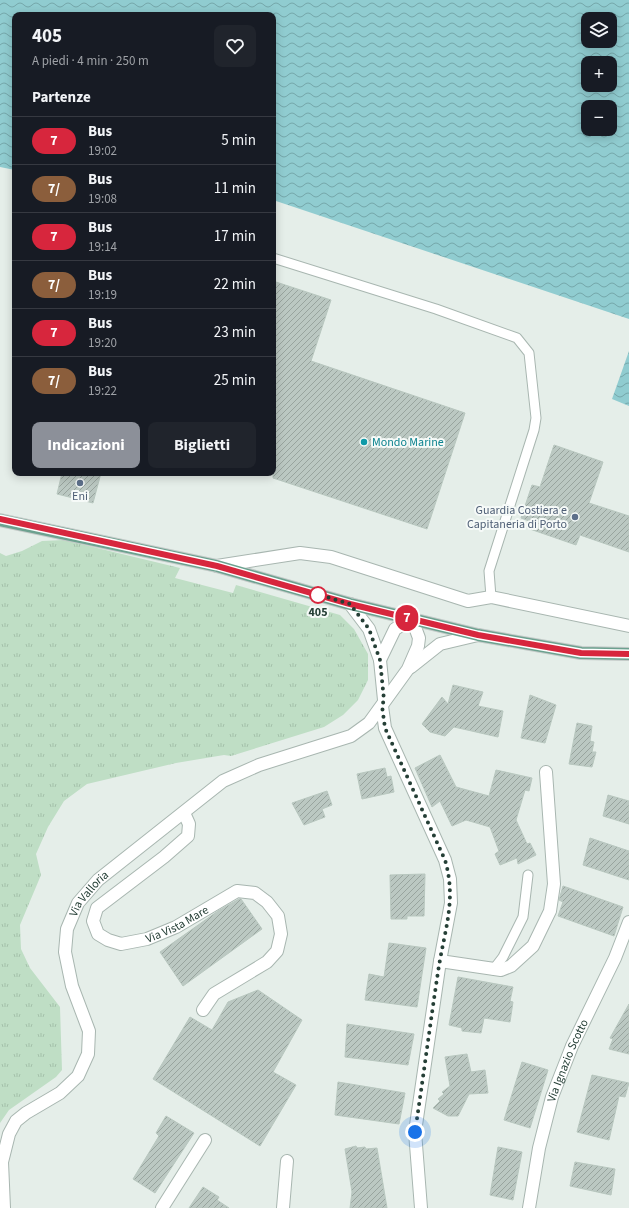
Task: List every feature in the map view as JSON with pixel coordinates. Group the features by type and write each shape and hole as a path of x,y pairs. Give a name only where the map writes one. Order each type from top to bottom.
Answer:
{"main road":[{"path":"0,520 217,566 350,604 478,635 581,653 629,654"}],"street":[{"path":"217,566 300,553 331,557 468,601 491,597 629,626"},
{"path":"350,604 369,629 380,660 385,728 445,860 450,879 451,904 440,961 415,1132 421,1208"},
{"path":"380,660 395,629 412,619 419,638 418,646 408,669"},
{"path":"408,669 440,644 478,635"},
{"name":"Via Valloria","path":"4,1208 2,1162 9,1134 16,1122 26,1113 60,1093 78,1076 88,1054 89,1031 72,986 65,952 67,929 78,903 98,880 223,781 239,773 351,736 369,723 408,669"},
{"path":"440,961 493,970 502,970 511,966 533,946 550,911 554,884 546,772"},
{"name":"Via Vista Mare","path":"184,813 188,824 188,836 164,857 97,908 93,922 98,934 108,940 121,944 147,939 176,927 237,890 254,893 267,902 278,916 282,934 277,951 267,962 214,994 203,1010"},
{"name":"Via Ignazio Scotto","path":"530,1208 540,1148 552,1097 572,1046 615,958 629,922"},
{"path":"162,1208 205,1140"},
{"path":"283,1208 287,1161"}],"lane":[{"path":"276,259 436,309 517,338 529,353 536,418 534,430 489,571 491,597"},
{"path":"493,970 503,957 523,916 528,875"}],"green space":[{"path":"64,540 180,568 175,578 233,593 236,585 340,615 354,629 368,654 368,680 358,700 343,715 324,727 231,756 224,755 176,763 87,784 64,801 48,827 36,854 41,875 20,925 21,949 30,968 60,1007 62,1070 56,1077 9,1110 0,1123 0,553 6,556 22,551 42,541"}],"water":[{"path":"0,0 629,0 629,319 276,201 276,12 12,12 12,169 0,167"},
{"path":"629,351 629,406 612,399"}],"building":[{"name":"Mondo Marine","path":"276,282 331,300 311,361 465,413 427,529 273,478 273,476 276,476"},
{"path":"554,445 603,462 589,503 629,516 629,552 580,535 576,545 527,528 529,521 521,518 532,485 540,487"},
{"path":"61,476 100,476 93,503 57,494"},
{"path":"453,685 483,692 478,706 503,711 498,737 454,727 445,736 430,732 422,724 442,697 448,704"},
{"path":"530,695 556,705 545,743 521,738"},
{"path":"577,723 592,726 590,741 594,742 592,752 596,752 592,767 569,764"},
{"path":"440,755 456,787 489,796 496,770 532,778 529,791 525,790 516,820 527,844 530,843 536,855 518,864 517,858 500,865 495,854 499,851 490,827 466,820 452,826 440,801 432,807 415,768"},
{"path":"385,768 387,777 391,776 394,792 362,799 357,774"},
{"path":"327,791 332,805 322,809 325,817 304,825 292,803"},
{"path":"608,795 629,801 629,824 603,816"},
{"path":"590,838 629,851 629,880 583,865"},
{"path":"425,874 424,916 407,916 407,919 391,919 390,875"},
{"path":"563,886 623,907 614,936 558,916 563,902 559,900"},
{"path":"241,899 262,929 183,986 160,952 218,911"},
{"path":"389,943 426,948 417,1007 365,1000 369,974 384,977"},
{"path":"458,977 513,987 510,1001 513,1002 510,1022 484,1018 481,1033 462,1031 462,1028 449,1025"},
{"path":"258,990 302,1020 273,1072 296,1085 260,1146 153,1079 190,1017 212,1030 228,1002"},
{"path":"629,1004 629,1054 609,1049 613,1039 610,1038"},
{"path":"347,1024 414,1034 408,1065 345,1057"},
{"path":"467,1054 471,1072 485,1070 488,1093 469,1094 458,1116 448,1116 433,1108 440,1101 438,1099 444,1094 442,1092 450,1086 445,1057"},
{"path":"522,1062 548,1070 530,1128 504,1120"},
{"path":"592,1075 629,1083 625,1097 619,1096 609,1140 577,1132"},
{"path":"338,1082 405,1093 399,1124 335,1115"},
{"path":"166,1116 194,1133 155,1193 133,1179 159,1136 156,1133"},
{"path":"356,1146 357,1148 365,1147 366,1149 377,1148 387,1208 350,1208 352,1192 345,1149"},
{"path":"498,1147 522,1152 513,1200 490,1195"},
{"path":"575,1162 615,1169 611,1195 570,1186"},
{"path":"203,1187 219,1197 217,1200 229,1208 189,1208"}],"bus line":[{"name":"7","path":"0,519 217,566 350,604 478,635 581,653 629,654"}],"place":[{"name":"Mondo Marine","path":"364,442"},
{"name":"Eni","path":"80,483"},
{"name":"Guardia Costiera e Capitaneria di Porto","path":"575,517"},
{"name":"405","path":"318,595"}],"route":[{"path":"318,595 313,593 350,604 369,629 380,660 384,700 382,706 385,728 445,860 450,879 451,904 440,961 415,1132"}]}
